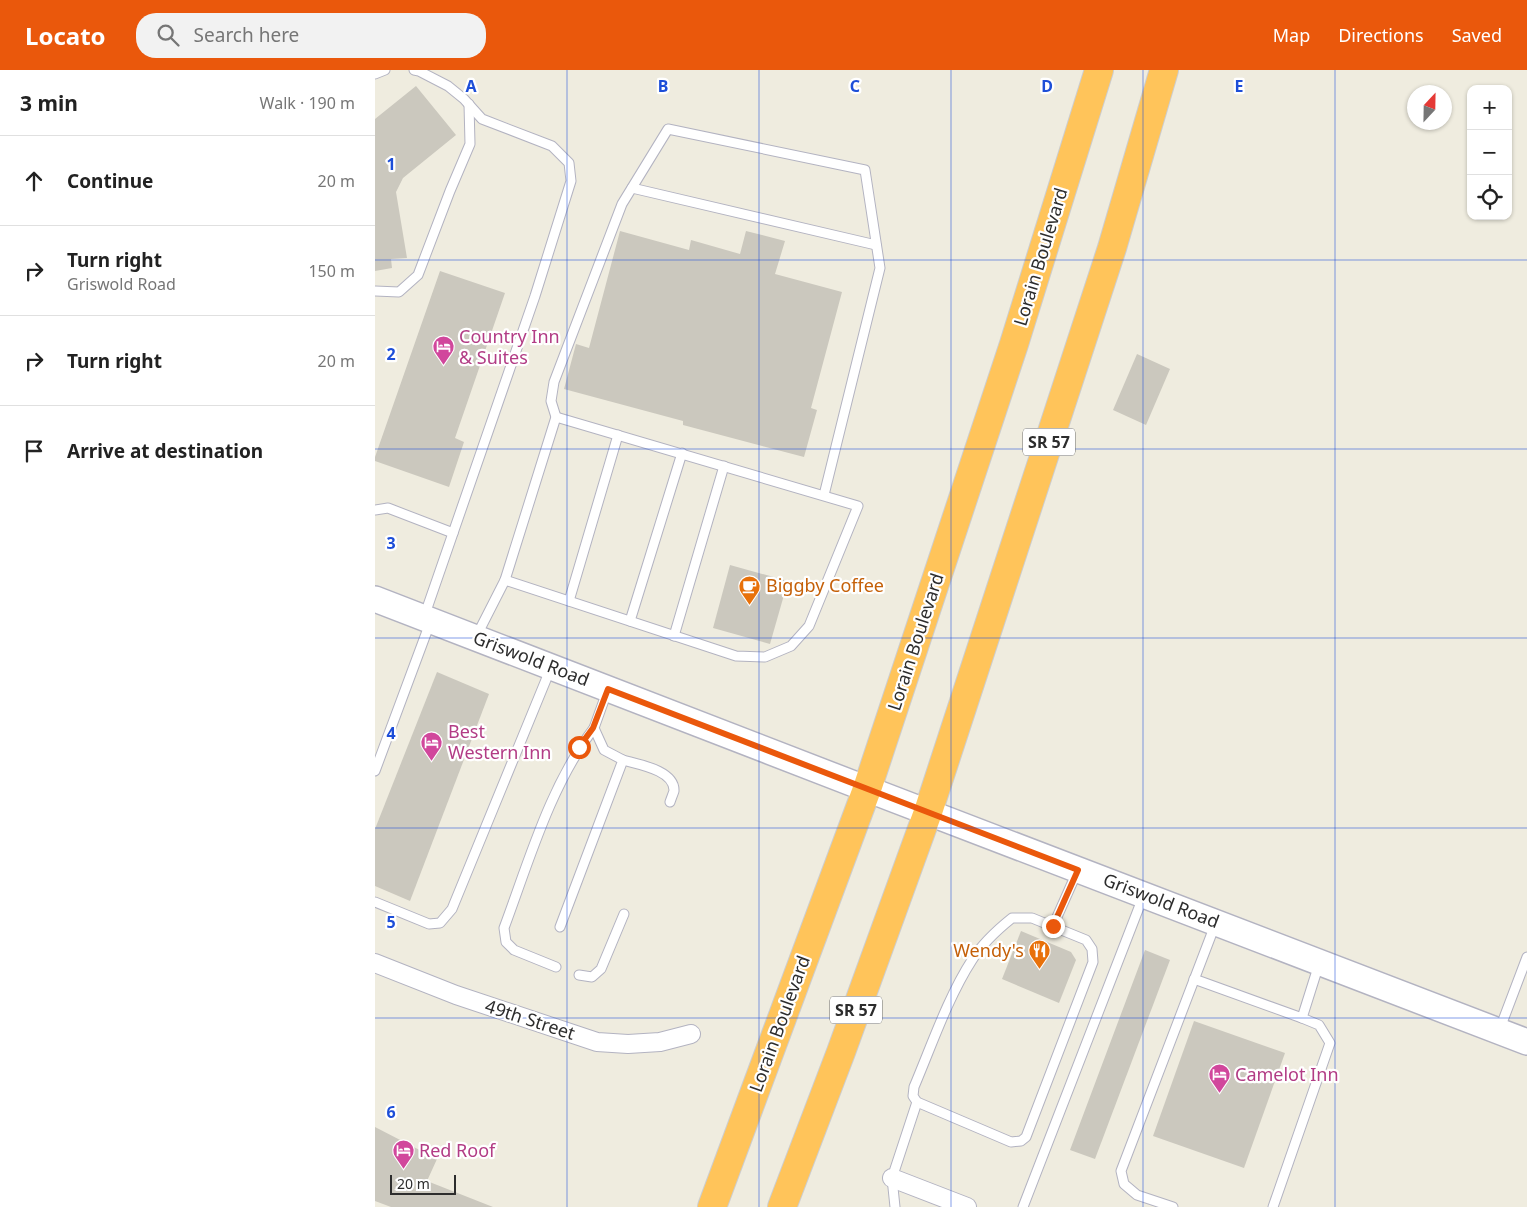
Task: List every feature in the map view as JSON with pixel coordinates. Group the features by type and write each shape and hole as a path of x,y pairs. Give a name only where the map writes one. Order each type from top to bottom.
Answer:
{"highway":[{"name":"Lorain Boulevard","path":"712,1207 867,789 1014,344 1099,70"},
{"name":"SR 57","path":"782,1207 841,1052 928,812 1112,248 1164,70"}],"street":[{"name":"Griswold Road","path":"375,599 1527,1042"},
{"name":"49th Street","path":"375,963 456,995 597,1042 628,1044 660,1042 691,1034"},
{"path":"893,1178 967,1207"}],"lane":[{"path":"375,74 385,70"},
{"path":"375,771 427,619 453,533 535,296 571,180 569,163 552,146 482,119 469,104 448,86 415,70"},
{"path":"375,291 399,292 418,275 470,144 469,104"},
{"path":"476,638 505,580 556,417 551,401 554,382 622,204 668,129 865,170 880,268 824,495"},
{"path":"632,188 876,245"},
{"path":"505,580 736,656 765,657 791,646 809,626 858,506 556,417"},
{"path":"569,601 618,435"},
{"path":"630,621 682,453"},
{"path":"674,636 724,466"},
{"path":"375,510 388,508 453,533"},
{"path":"375,902 429,924 440,923 446,917 455,900 551,667"},
{"path":"556,967 514,950 507,942 504,928 553,796 579,747 593,728 608,689"},
{"path":"593,728 604,750 623,760 658,770 670,779 674,789 670,802"},
{"path":"560,928 623,760"},
{"path":"1053,926 1078,870"},
{"path":"1023,1207 1144,895"},
{"path":"579,975 592,977 601,968 624,914"},
{"path":"1012,918 1032,918 1053,926 1086,940 1092,948 1093,962 1026,1136 1021,1141 1011,1142 917,1102 913,1096 914,1087 953,996 972,959 995,932 1012,918"},
{"path":"1173,1207 1137,1195 1124,1184 1121,1171 1216,922"},
{"path":"1499,1031 1527,957"},
{"path":"1302,1018 1319,962"},
{"path":"1194,979 1319,1025 1330,1043 1273,1207"},
{"path":"895,1207 893,1178 917,1102"}],"building":[{"path":"416,86 456,135 403,178 396,192 407,258 391,259 392,268 375,271 375,119"},
{"path":"620,231 689,250 691,240 740,254 746,231 785,241 775,274 842,292 811,408 817,410 804,457 683,425 683,421 564,389 576,344 589,348"},
{"name":"Country Inn & Suites","path":"440,271 505,293 455,438 464,442 449,487 375,461"},
{"path":"1137,354 1170,369 1146,425 1113,410"},
{"name":"Biggby Coffee","path":"730,565 788,581 770,644 713,628"},
{"name":"Best Western Inn","path":"437,672 489,694 410,901 375,886 375,829"},
{"path":"1021,931 1071,952 1076,960 1059,1003 1002,979"},
{"path":"1145,950 1170,960 1095,1159 1070,1150"},
{"name":"Camelot Inn","path":"1194,1021 1285,1053 1244,1168 1153,1136"},
{"name":"Red Roof","path":"375,1127 437,1159 427,1181 493,1207 391,1207 375,1201"}],"place":[{"name":"Country Inn & Suites","path":"443,366"},
{"name":"Biggby Coffee","path":"750,605"},
{"name":"Best Western Inn","path":"432,761"},
{"name":"Wendy's","path":"1040,970"},
{"name":"Camelot Inn","path":"1219,1094"},
{"name":"Red Roof","path":"403,1170"}],"route":[{"path":"579,747 593,728 608,689 1078,870 1053,926"}]}
